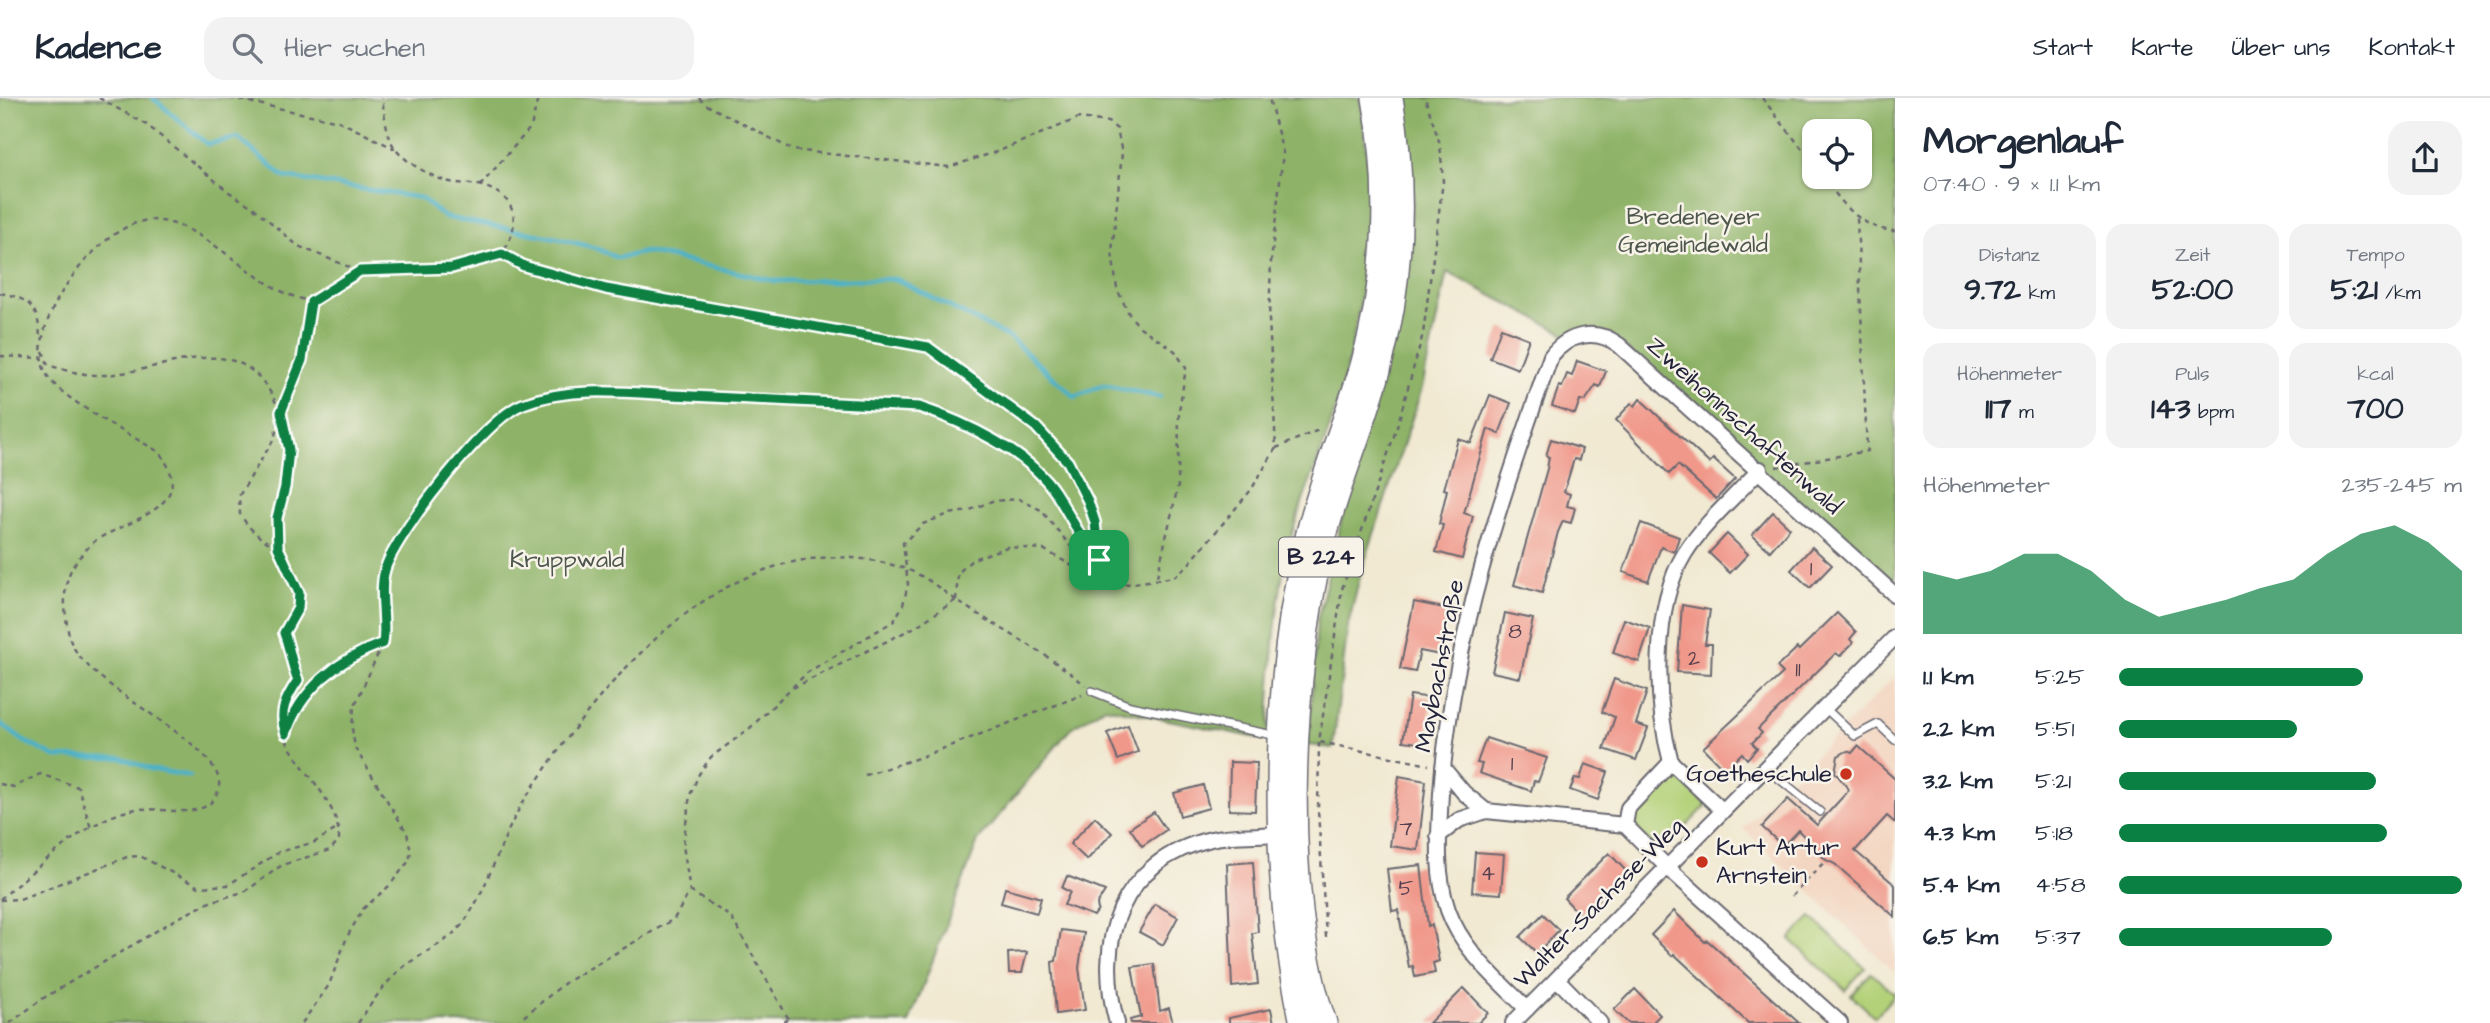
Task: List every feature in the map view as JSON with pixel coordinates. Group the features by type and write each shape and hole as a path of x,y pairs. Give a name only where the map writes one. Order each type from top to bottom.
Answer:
{"main road":[{"name":"B 224","path":"1302,1023 1286,925 1281,834 1281,737 1296,590 1308,532 1343,426 1376,302 1385,186 1374,98"},
{"name":"B 224","path":"1325,1023 1314,988 1301,899 1297,757 1304,659 1313,590 1325,536 1378,371 1393,307 1402,187 1391,98"}],"street":[{"name":"Zweihonnschaftenwald","path":"1551,356 1560,344 1576,336 1607,336 1760,469 1895,595"},
{"name":"Maybachstraße","path":"1527,1009 1477,959 1457,931 1440,877 1438,836 1445,736 1472,609 1509,474 1551,356"},
{"path":"1722,810 1671,762 1661,706 1661,643 1665,603 1674,573 1687,551 1760,469"},
{"name":"Walter-Sachsse-Weg","path":"1513,1023 1895,637"},
{"path":"1625,825 1628,808 1671,762"},
{"path":"1443,768 1464,793 1486,811"},
{"path":"1438,836 1459,820 1486,811 1625,825 1667,867 1840,1023"},
{"path":"1118,1023 1109,993 1110,939 1116,918 1143,877 1175,853 1212,839 1281,834"},
{"path":"1557,979 1600,1023"}],"lane":[{"path":"1092,691 1130,706 1281,737"},
{"path":"1824,708 1855,736 1878,724 1895,740"},
{"path":"1765,766 1803,801 1820,812"}],"path":[{"path":"99,98 147,125 229,192 254,208 298,246 360,271 452,268 502,254 524,266 606,289 928,347 1036,427 1068,462 1088,501 1095,522 1099,560"},
{"path":"230,98 339,121 395,149 427,173 447,181 480,186 497,192 511,205 515,218 515,231 502,254"},
{"path":"382,98 395,149"},
{"path":"480,186 531,127 538,98"},
{"path":"699,98 705,104 793,150 949,167 999,151 1079,118 1108,122 1117,129 1122,153 1112,252 1117,289 1135,322 1175,351 1186,368 1179,411 1178,486 1156,581"},
{"path":"956,600 958,573 973,559 1007,547 1043,550 1099,581 1127,584 1156,581 1181,573 1251,490 1276,448 1269,319 1272,232 1282,186 1283,152 1269,98"},
{"path":"1326,943 1318,810 1319,741 1342,589 1397,427 1423,334 1443,181 1440,144 1425,98"},
{"path":"1762,98 1802,149"},
{"path":"1833,189 1857,218 1884,230 1895,231"},
{"path":"1760,469 1867,451 1857,218"},
{"path":"10,1023 42,999 178,918 210,902 246,891 282,864 330,850 339,840 340,827 329,802 301,764 281,721 284,702 298,680 287,654 289,645 284,633 298,608 299,593 278,547 277,518 285,487 289,450 281,412 267,383 236,359 210,357 104,375 73,373 48,365 41,342 58,301 79,265 121,230 150,220 182,228 285,295 311,302 360,271"},
{"path":"0,293 28,302 40,317 40,358 48,378 72,398 159,452 165,460 171,481 170,492 157,510 94,541 72,568 64,600 70,639 102,681 189,741 209,761 219,783 218,793 210,803 196,809 135,809 110,816 0,899"},
{"path":"278,547 262,539 248,526 240,514 239,496 274,439 281,412 302,360 311,302"},
{"path":"0,356 40,358"},
{"path":"302,1023 329,985 354,923 363,909 404,870 411,852 407,833 355,748 352,728 354,707 383,643 386,566 405,531 462,458 509,413 531,401 567,393 919,407 957,420 1021,458 1054,490 1084,543 1099,560 1112,582"},
{"path":"1276,448 1323,428 1343,426"},
{"path":"516,1023 566,982 674,919 690,891 683,845 688,804 699,774 711,757 748,729 824,661 894,621 903,606 908,584 903,543 923,524 992,501 1019,499 1041,510 1099,581"},
{"path":"358,1023 382,988 400,970 457,930 466,920 497,849 524,801 571,735 644,648 709,597 780,564 833,558 904,568 1060,664 1092,691 921,757 865,775"},
{"path":"790,690 915,627 956,600"},
{"path":"286,734 293,710 309,689 351,658 383,643"},
{"path":"1319,741 1443,768"},
{"path":"0,784 14,787 40,774 78,787 91,828"},
{"path":"0,899 20,899 111,862 139,856 199,887 228,885 279,852 315,842 340,827"},
{"path":"1792,896 1826,860"},
{"path":"690,891 731,917 791,1023"},
{"path":"784,1023 789,1017"}],"shaded area":[{"name":"Goetheschule","path":"1895,676 1895,973 1743,828"}],"green space":[{"name":"Kruppwald","path":"0,98 1360,98 1368,181 1365,265 1352,347 1325,441 1299,512 1282,577 1275,631 1268,740 1105,707 1071,728 978,841 909,1023 0,1023"},
{"name":"Bredeneyer Gemeindewald","path":"1402,98 1895,98 1895,592 1621,344 1569,336 1447,272 1422,388 1361,573 1348,625 1333,748 1308,745 1317,621 1408,247 1413,196"},
{"path":"1669,779 1682,780 1707,805 1660,853 1639,831 1635,813 1644,799"},
{"path":"1811,917 1865,968 1845,990 1790,939"},
{"path":"1871,973 1895,994 1875,1017 1851,995"}],"building":[{"path":"1501,328 1529,339 1518,369 1490,358"},
{"path":"1577,361 1606,371 1600,387 1596,385 1585,401 1580,400 1575,414 1552,406 1559,386 1562,387 1567,374 1572,376"},
{"path":"1490,395 1511,403 1499,434 1488,429 1464,513 1473,516 1462,559 1436,552 1443,525 1439,524 1447,490 1444,489 1458,439 1471,443"},
{"path":"1640,399 1709,463 1713,459 1735,479 1716,499 1678,465 1669,474 1616,420 1631,403 1635,406"},
{"path":"1551,439 1582,449 1579,460 1574,459 1564,492 1570,494 1567,506 1575,508 1571,523 1563,521 1558,532 1542,593 1514,585 1547,469 1549,457 1546,456"},
{"path":"1773,512 1790,528 1770,551 1752,535"},
{"path":"1641,523 1679,537 1674,552 1661,547 1648,581 1623,572"},
{"path":"1727,534 1748,554 1730,573 1709,553"},
{"path":"1812,547 1832,565 1810,588 1791,570"},
{"path":"1414,602 1449,609 1440,655 1420,651 1415,672 1400,669"},
{"path":"1682,605 1710,610 1705,644 1712,644 1711,674 1677,672"},
{"path":"1505,613 1533,619 1520,678 1492,672"},
{"path":"1837,613 1856,632 1850,639 1853,643 1840,656 1836,653 1758,729 1762,733 1752,743 1757,748 1747,759 1742,753 1725,770 1703,748 1783,673 1777,667"},
{"path":"1624,619 1650,628 1639,662 1613,653"},
{"path":"1614,679 1647,691 1636,724 1648,728 1636,760 1604,749 1615,717 1602,712"},
{"path":"1410,695 1432,698 1426,744 1403,741"},
{"path":"1128,725 1138,752 1118,760 1107,733"},
{"path":"1486,738 1547,758 1538,782 1534,781 1531,791 1479,773 1482,764 1477,763"},
{"path":"1858,746 1895,779 1895,823 1887,816 1855,851 1895,885 1895,917 1835,864 1826,860 1798,830 1783,846 1762,827 1788,799 1817,825 1849,790 1835,772 1838,756 1847,751 1852,753"},
{"path":"1230,762 1257,763 1255,811 1229,810"},
{"path":"1585,764 1608,772 1598,800 1570,790 1575,778 1580,779"},
{"path":"1399,776 1426,781 1418,850 1390,846"},
{"path":"1203,785 1209,808 1180,816 1174,793"},
{"path":"1154,812 1166,830 1142,846 1130,828"},
{"path":"1095,817 1112,833 1087,860 1070,844"},
{"path":"1475,852 1504,854 1501,894 1472,892"},
{"path":"1609,853 1627,872 1581,916 1564,898"},
{"path":"1253,862 1258,932 1252,933 1258,984 1232,987 1227,864"},
{"path":"1421,865 1428,926 1432,925 1439,961 1433,963 1435,973 1415,977 1413,966 1409,967 1398,910 1392,911 1387,869"},
{"path":"1067,876 1105,891 1094,916 1064,905 1070,892 1062,888"},
{"path":"1005,888 1041,898 1037,913 1001,903"},
{"path":"1155,904 1178,917 1163,945 1139,932"},
{"path":"1674,911 1705,942 1707,940 1799,1023 1748,1023 1674,954 1672,956 1651,935"},
{"path":"1543,914 1559,930 1537,953 1520,937"},
{"path":"1061,930 1084,933 1079,968 1085,1010 1056,1014 1052,962 1056,961"},
{"path":"1027,952 1022,973 1009,973 1008,953"},
{"path":"1154,964 1160,1011 1169,1008 1173,1023 1131,1023 1130,1020 1141,1017 1132,967"},
{"path":"1464,988 1488,1013 1478,1023 1429,1023"},
{"path":"1635,989 1660,1015 1652,1023 1628,1023 1614,1010"},
{"path":"1271,1009 1274,1023 1229,1023 1229,1018"}],"waterway":[{"path":"153,98 207,144 238,138 284,177 421,198 444,217 557,238 596,248 617,258 646,252 775,281 896,279 1010,338 1075,397 1103,385 1160,397"},
{"path":"0,723 22,740 55,757 122,758 150,769 190,776"}],"place":[{"name":"Goetheschule","path":"1846,774"},
{"name":"Kurt Artur Arnstein","path":"1702,862"}],"route":[{"path":"502,254 524,266 606,289 928,347 1036,427 1068,462 1079,481 1095,522 1099,560 1084,543 1054,490 1021,458 957,420 919,407 625,393 567,393 542,397 519,405 481,438 405,531 386,566 386,627 383,643 351,658 309,689 293,710 286,734 281,721 284,702 298,680 287,654 289,645 284,633 298,608 299,593 278,547 277,518 285,487 289,450 281,412 302,360 311,302 326,295 360,271 452,268 502,254"}]}
